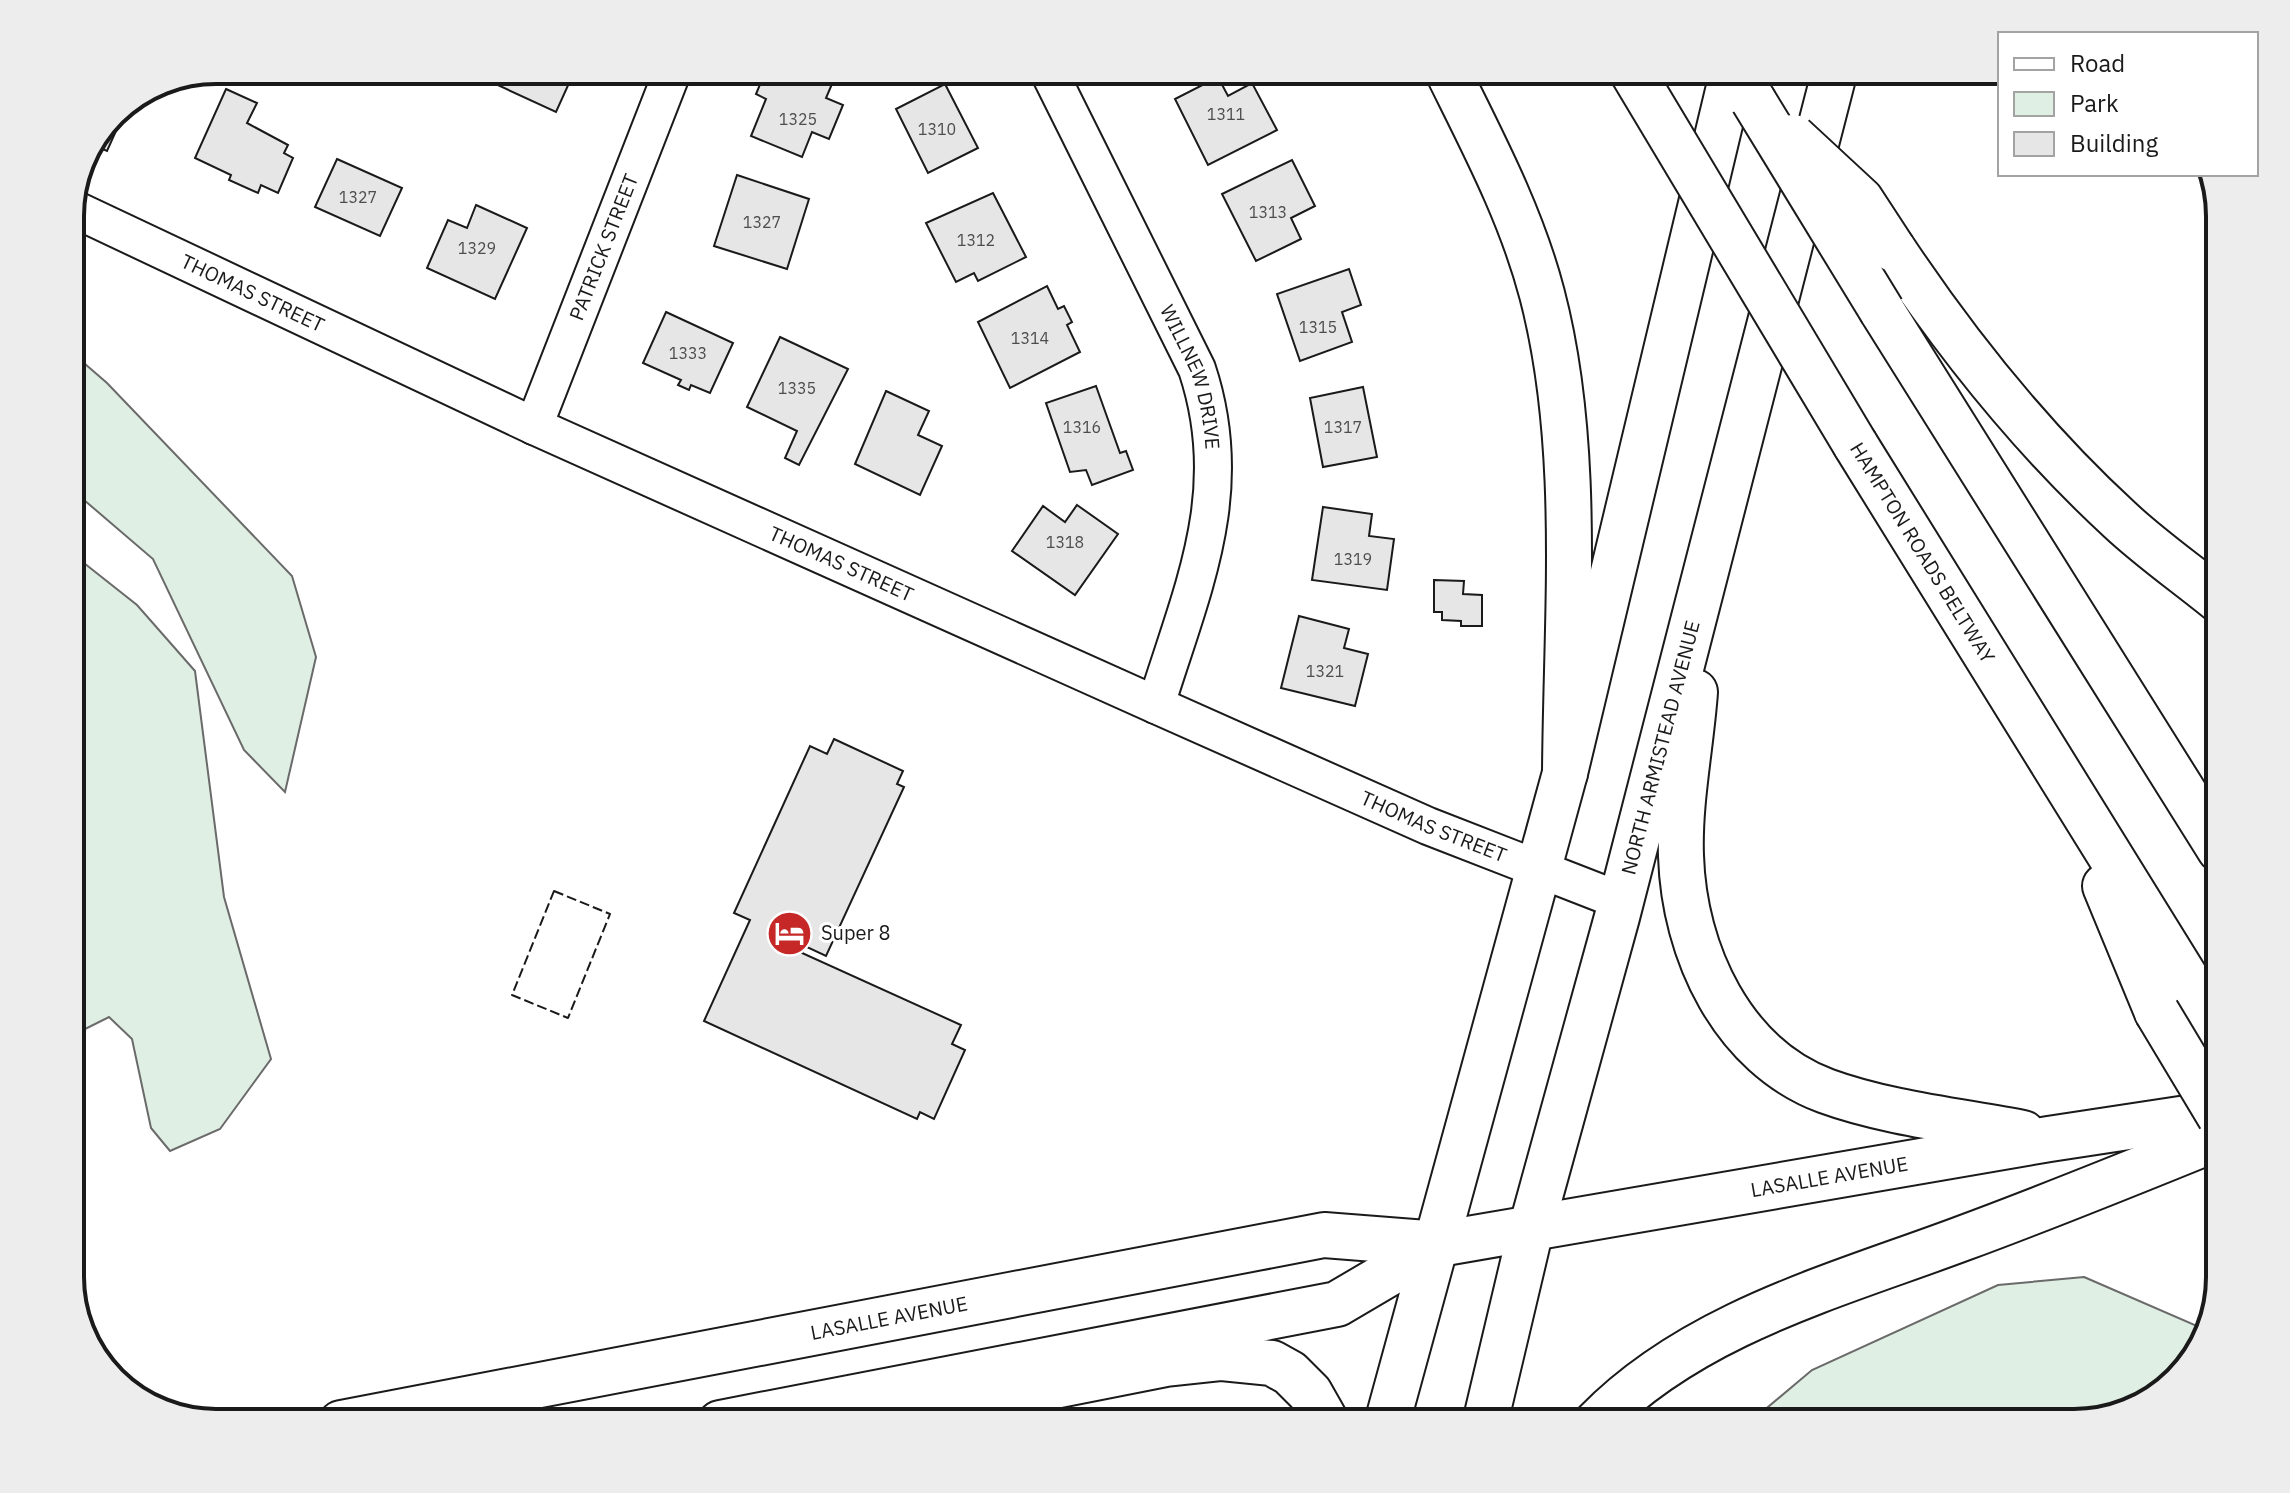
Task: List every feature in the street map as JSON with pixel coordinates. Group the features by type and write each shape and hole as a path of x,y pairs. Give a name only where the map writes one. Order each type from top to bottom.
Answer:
{"main road":[{"path":"1454,84 1509,194 1542,293 1562,389 1568,460 1565,773"},
{"name":"HAMPTON ROADS BELTWAY","path":"1639,84 1855,444 2206,1009"},
{"path":"1391,1409 1540,869 1739,84"},
{"path":"1742,84 2206,828"},
{"path":"1744,84 1861,200 1989,382 2056,458 2122,522 2206,590"},
{"name":"NORTH ARMISTEAD AVENUE","path":"1488,1409 1531,1229 1621,901 1831,84"},
{"path":"1701,587 1681,854 1685,903 1697,948 1714,988 1752,1042 1804,1081 1858,1100 2049,1139"},
{"path":"2059,773 2157,1012 2206,1092"},
{"name":"LASALLE AVENUE","path":"414,1409 1324,1235 1439,1244 2049,1139 2206,1117"},
{"path":"1611,1409 1643,1379 1683,1353 1791,1302 2206,1143"},
{"name":"LASALLE AVENUE","path":"793,1409 1337,1304 1439,1244"},
{"path":"938,1409 1166,1364 1222,1358 1272,1363 1290,1373 1310,1393 1319,1409"}],"street":[{"name":"PATRICK STREET","path":"534,426 668,84"},
{"name":"WILLNEW DRIVE","path":"1055,84 1197,369 1208,401 1215,480 1213,508 1207,540 1156,705"},
{"name":"THOMAS STREET","path":"84,214 534,426 1156,705 1428,826 1621,901"}],"green space":[{"path":"84,363 107,383 292,576 316,657 285,792 244,750 153,559 84,500"},
{"path":"84,563 137,605 195,671 224,897 271,1059 220,1129 170,1151 151,1128 132,1039 109,1017 84,1030"},
{"path":"2084,1277 2196,1326 2184,1350 2161,1376 2124,1399 2091,1408 1766,1409 1812,1370 1998,1285"}],"building":[{"path":"495,84 569,84 556,112"},
{"path":"760,84 832,84 826,98 843,105 829,139 812,132 802,157 751,136 766,99 756,94"},
{"path":"945,84 978,148 928,173 896,109"},
{"path":"1204,84 1222,84 1228,96 1253,84 1277,130 1208,165 1175,99"},
{"path":"226,89 257,103 247,123 288,145 284,153 293,158 278,193 261,185 258,193 229,180 231,175 195,158"},
{"path":"116,131 107,151 103,149"},
{"path":"337,159 402,188 380,236 315,207"},
{"path":"1292,160 1315,206 1291,218 1301,239 1256,261 1222,194"},
{"path":"737,175 809,199 787,269 714,246"},
{"path":"993,193 1026,257 978,281 974,273 956,282 926,223"},
{"path":"476,205 527,228 495,299 427,268 448,220 467,228"},
{"path":"1349,269 1361,305 1342,312 1352,342 1300,361 1277,294"},
{"path":"1047,286 1058,309 1064,306 1072,322 1067,325 1080,352 1010,388 978,322"},
{"path":"666,312 733,343 710,393 691,385 689,390 678,385 681,380 643,363"},
{"path":"780,337 848,369 799,465 785,458 797,431 747,407"},
{"path":"1096,386 1120,453 1126,451 1133,470 1092,485 1086,470 1070,472 1046,403"},
{"path":"1363,387 1377,457 1323,467 1310,398"},
{"path":"886,391 929,411 918,435 942,446 920,495 855,464"},
{"path":"1077,505 1118,534 1075,595 1012,551 1043,506 1065,522"},
{"path":"1323,507 1372,514 1369,536 1394,539 1387,590 1312,580"},
{"path":"1434,580 1464,581 1463,594 1482,595 1482,626 1461,626 1461,621 1442,620 1442,612 1434,612"},
{"path":"1299,616 1349,629 1344,648 1368,654 1355,706 1281,688"},
{"name":"Super 8","path":"834,739 903,771 897,784 904,787 826,956 805,946 802,953 961,1025 952,1044 965,1050 934,1119 920,1112 917,1119 704,1021 750,920 734,913 810,746 827,754"}],"fence":[{"path":"554,891 610,914 568,1018 512,995 554,891"}],"place":[{"name":"Super 8","path":"790,933"}]}
